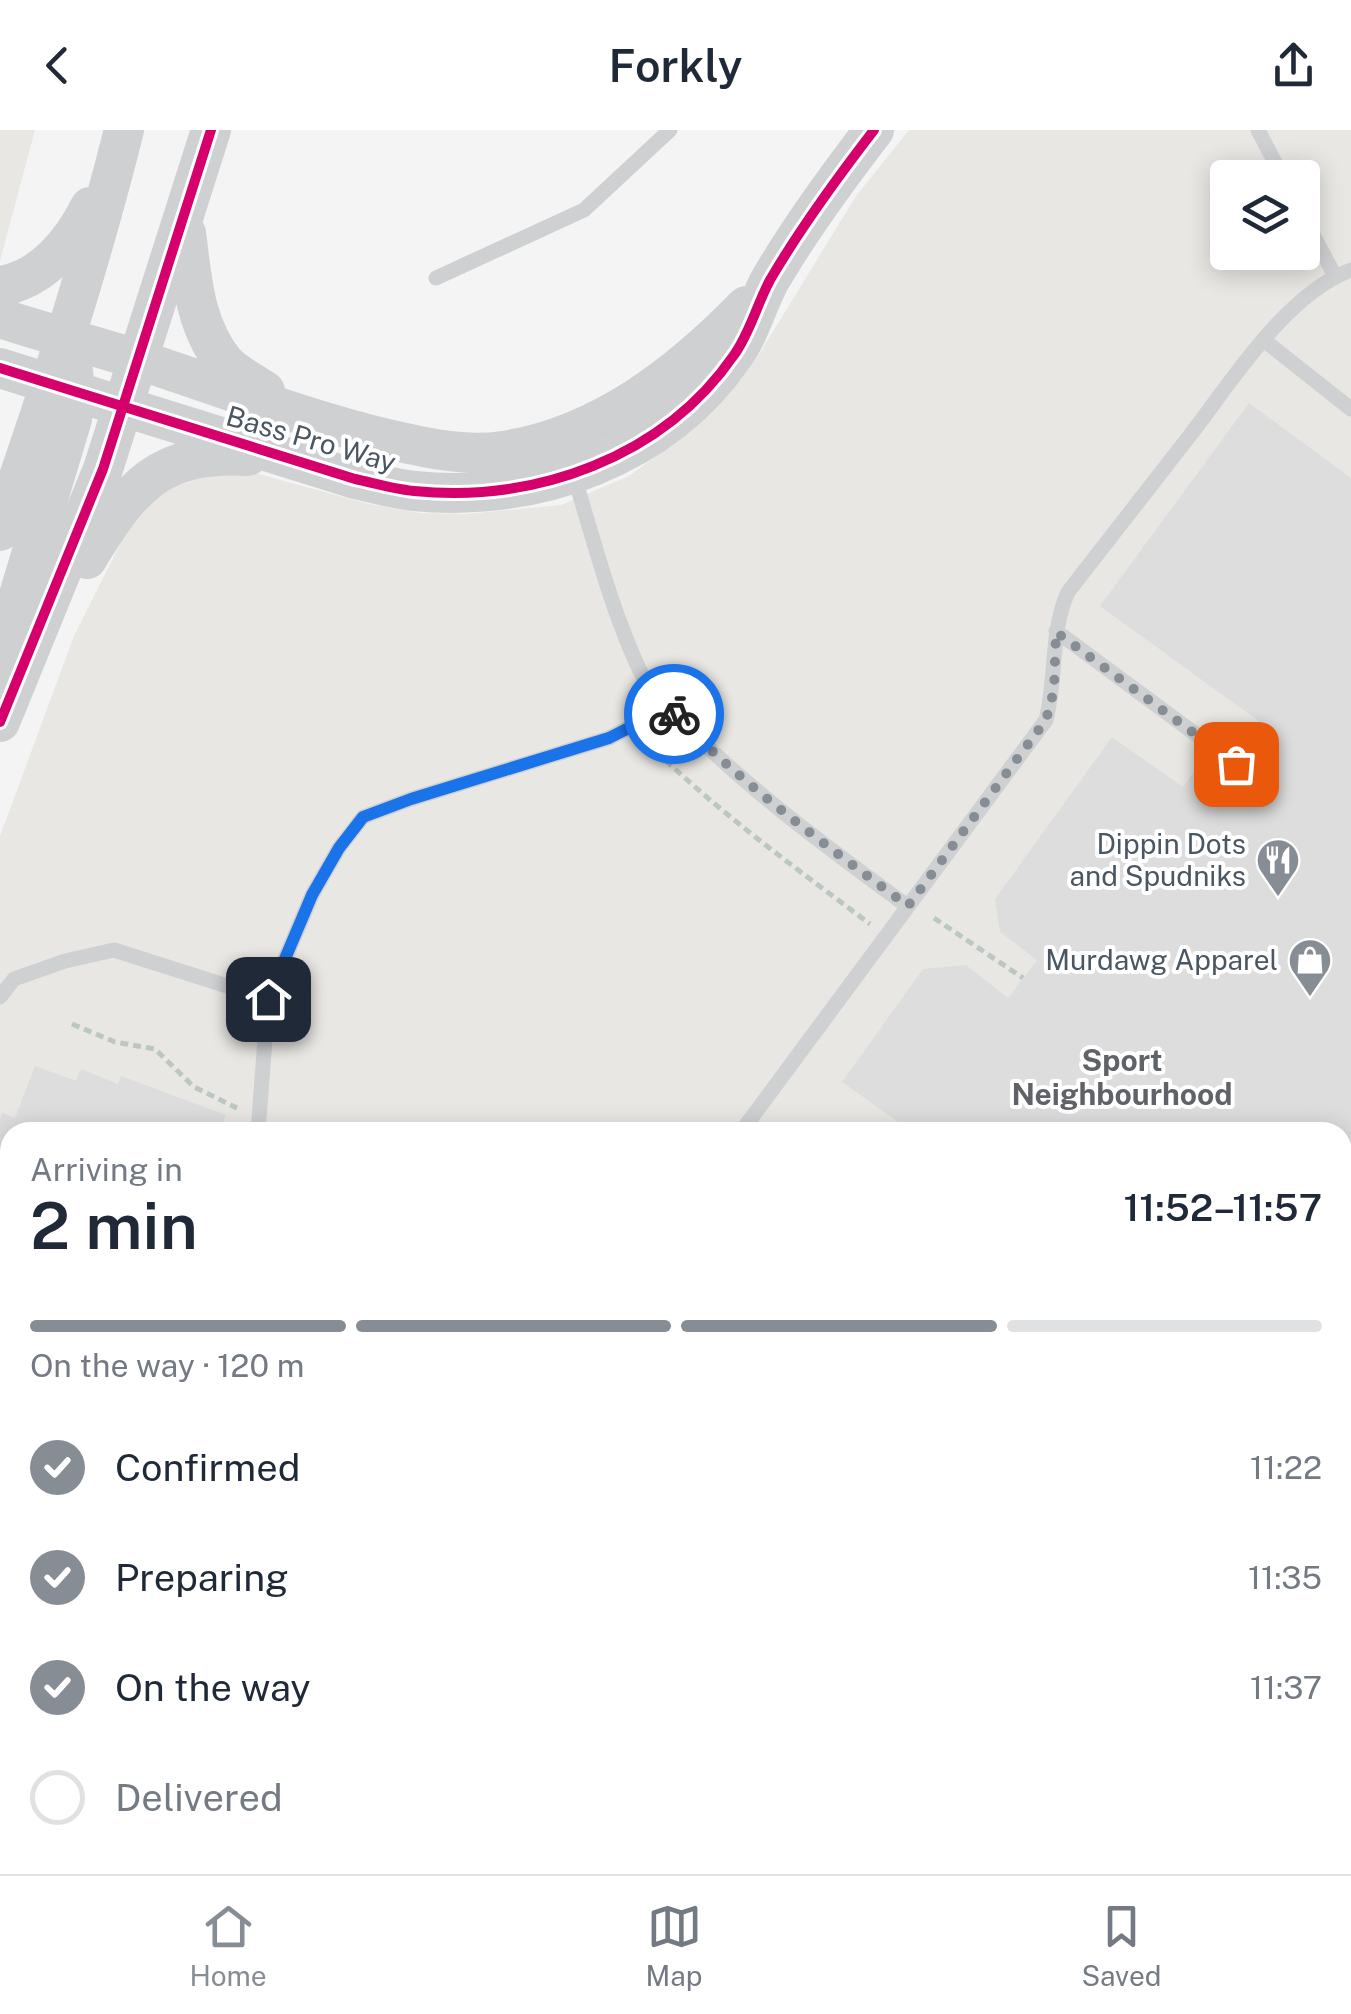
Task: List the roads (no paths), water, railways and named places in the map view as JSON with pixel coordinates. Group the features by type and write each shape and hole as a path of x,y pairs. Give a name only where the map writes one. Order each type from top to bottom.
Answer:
{"street":[{"path":"14,657 85,516 140,360 211,130"},
{"name":"Bass Pro Way","path":"0,368 355,479 411,491 500,492 574,476 648,436 712,385 737,351 769,282 818,205 874,130"},
{"path":"0,286 36,272 62,252 84,218 122,137"},
{"path":"0,722 68,434 63,387 65,340 122,137"},
{"path":"184,222 196,306 208,337 227,366 302,415"},
{"name":"Bass Pro Way","path":"0,318 302,415 414,445 461,452 500,452 576,432 639,398 692,358 769,282"},
{"path":"0,530 63,387"},
{"path":"0,440 4,476 0,516"},
{"path":"14,657 114,517 147,480 184,460 208,456 292,458"}],"lane":[{"path":"436,278 584,210 670,130"},
{"path":"1258,130 1274,160"},
{"path":"748,1122 1046,720 1054,690 1057,616 1068,592 1289,312 1343,273 1320,240"},
{"path":"1265,341 1351,409"},
{"path":"574,476 613,602 641,674 668,708 743,779 908,906"},
{"path":"1056,632 1236,764"},
{"path":"259,1122 268,999 312,895 339,848 363,817 609,738 668,708"},
{"path":"0,997 14,979 65,961 114,950 268,999"}],"place":[{"name":"Dippin Dots and Spudniks","path":"1278,898"},
{"name":"Murdawg Apparel","path":"1310,998"}],"district":[{"name":"Sport Neighbourhood","path":"1122,1078"}]}
